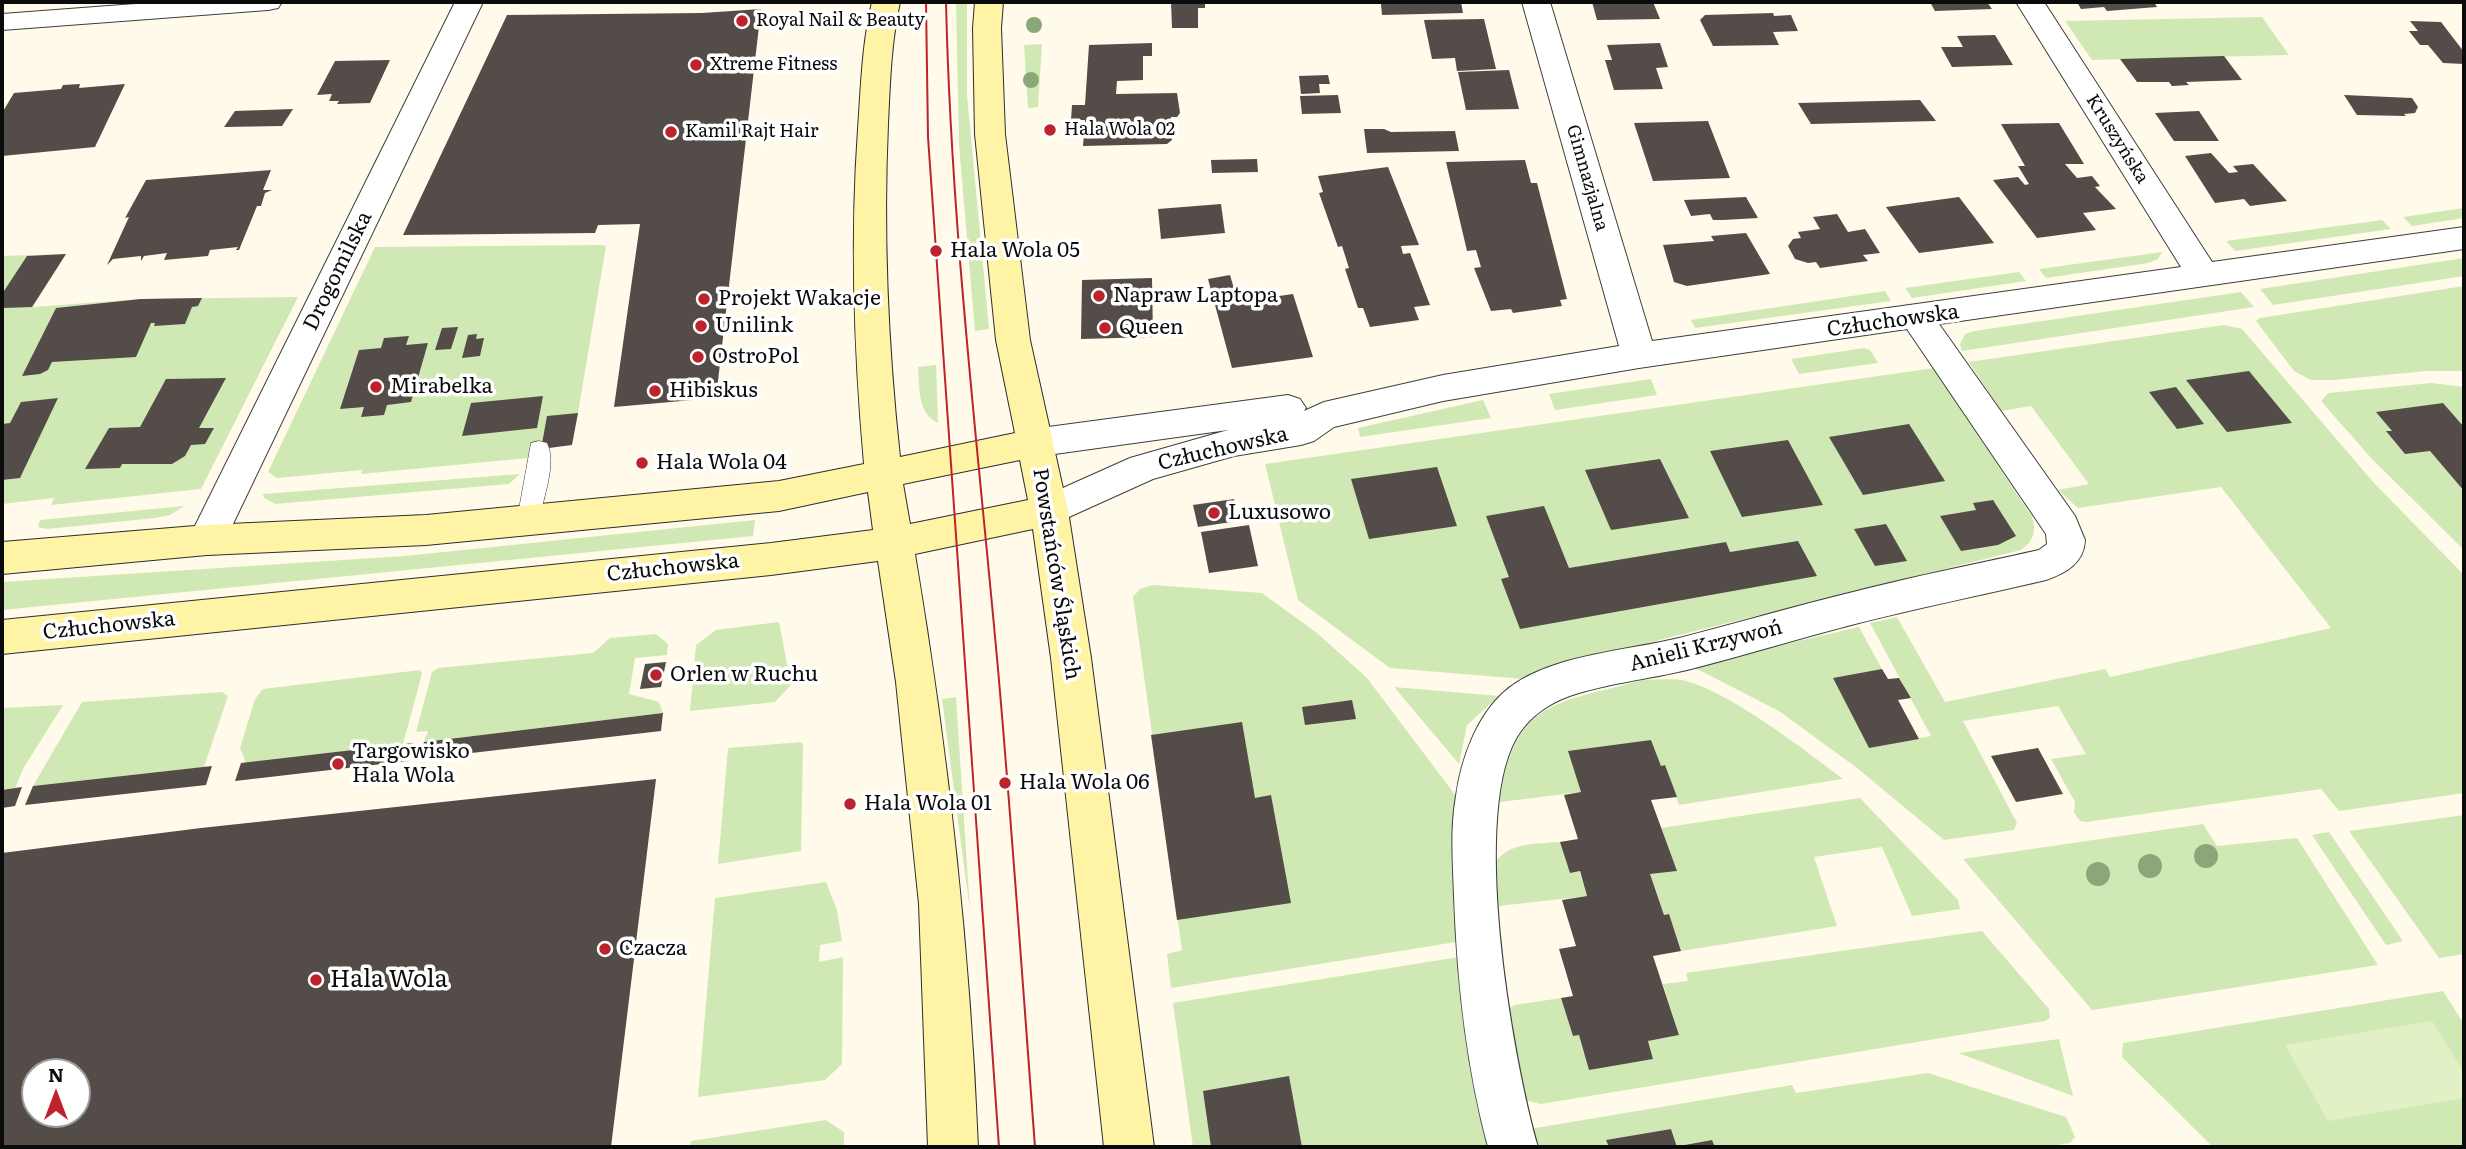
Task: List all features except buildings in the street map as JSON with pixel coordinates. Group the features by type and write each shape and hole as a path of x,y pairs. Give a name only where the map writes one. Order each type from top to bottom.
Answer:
{"main road":[{"path":"886,2 878,36 869,214 873,357 883,473 916,682 941,904 953,1147"},
{"name":"Powstańców Śląskich","path":"989,2 987,28 990,134 1013,340 1049,512 1071,658 1129,1147"},
{"name":"Człuchowska","path":"2,558 207,540 426,530 779,496 1033,443"},
{"name":"Człuchowska","path":"2,636 771,559 894,543 1049,512"}],"street":[{"path":"2,6 5,2"},
{"path":"2,22 268,2"},
{"name":"Drogomilska","path":"207,540 469,2"},
{"name":"Gimnazjalna","path":"1536,2 1639,355"},
{"name":"Kruszyńska","path":"2030,2 2204,276"},
{"name":"Człuchowska","path":"1049,512 1143,468 1234,442 1301,431 1324,416 1443,388 1639,355 2464,238"},
{"name":"Anieli Krzywoń","path":"1513,1147 1504,1119 1483,985 1474,827 1475,804 1485,757 1502,725 1519,705 1541,690 1590,673 1652,661 1855,608 2046,564 2060,558 2067,549 2068,540 2062,527 1917,317"},
{"name":"Człuchowska","path":"1033,443 1287,407 1324,416"}],"lane":[{"path":"528,520 539,465 538,449"}],"green space":[{"path":"956,2 967,2 967,95 989,329 975,331 959,145"},
{"path":"2262,17 2289,55 2092,60 2065,21"},
{"path":"1042,44 1038,107 1028,108 1024,45"},
{"path":"2464,208 2464,218 2412,226 2403,217"},
{"path":"2382,220 2391,229 2235,251 2226,241"},
{"path":"606,246 578,413 548,417 541,449 530,450 528,458 361,474 362,470 277,478 268,472 375,247"},
{"path":"2162,252 2158,259 2148,263 2046,278 2039,269"},
{"path":"66,254 33,307 141,299 298,297 201,489 51,505 54,498 2,504 2,256"},
{"path":"2464,258 2464,276 2273,305 2260,289"},
{"path":"2019,272 2026,281 1912,298 1905,288"},
{"path":"2464,286 2464,371 2427,371 2311,380 2294,371 2256,321 2260,318"},
{"path":"1885,291 1891,301 1695,328 1691,320"},
{"path":"2241,292 2254,307 1962,351 1960,344 1965,334 1974,331"},
{"path":"2224,325 2242,329 2374,483 2464,575 2464,793 2339,811 2321,789 2080,821 2074,813 2075,802 2051,759 2086,754 2058,706 1963,721 2017,823 2014,830 1944,840 1857,768 1779,711 1691,666 1859,627 1882,669 1834,679 1869,748 1931,736 1870,623 1897,617 1945,702 2105,669 2110,677 2331,628 2221,487 2078,508 2058,490 2089,484 2031,406 2001,411 1969,362"},
{"path":"1864,348 1870,350 1878,363 1799,374 1791,359"},
{"path":"936,365 938,423 931,419 923,406 918,367"},
{"path":"1934,368 2032,517 2033,536 2021,550 1583,659 1524,679 1390,668 1298,600 1265,464"},
{"path":"1651,379 1657,395 1555,410 1549,394"},
{"path":"2432,383 2464,387 2464,427 2443,403 2377,412 2392,431 2387,431 2430,451 2464,491 2464,550 2372,459 2321,401 2328,393"},
{"path":"1483,400 1491,418 1360,437 1358,428"},
{"path":"520,474 509,484 275,504 264,498 263,494"},
{"path":"184,506 170,515 155,518 47,529 38,527 40,520"},
{"path":"755,520 753,536 2,610 2,582 405,556"},
{"path":"1153,585 1262,593 1317,633 1367,678 1459,800 1462,941 1171,988 1167,954 1182,950 1133,597 1140,589"},
{"path":"779,622 791,685 775,702 690,711 696,645 716,630"},
{"path":"656,634 668,644 667,655 635,658 629,694 659,702 663,713 424,742 428,731 416,732 432,672 438,668 593,653 610,638"},
{"path":"420,670 422,674 403,744 246,763 240,748 255,699 263,689"},
{"path":"1670,679 1704,687 1767,724 1843,779 1679,805 1665,765 1661,766 1651,740 1581,792 1500,802 1506,768 1515,743 1528,725 1544,711 1586,694 1643,680"},
{"path":"1394,687 1499,696 1467,725 1459,764"},
{"path":"222,692 228,696 204,767 33,786 82,702"},
{"path":"956,697 970,911 942,699"},
{"path":"63,705 23,769 15,788 2,790 2,708"},
{"path":"801,742 801,851 718,864 728,748"},
{"path":"1860,798 1958,900 1960,909 1912,916 1882,847 1814,857 1837,926 1681,951 1669,915 1664,915 1650,874 1676,871 1661,828"},
{"path":"2464,815 2464,954 2439,958 2349,831"},
{"path":"2203,824 2217,846 2297,838 2378,965 2092,1010 1963,859"},
{"path":"2329,832 2403,941 2386,945 2312,835"},
{"path":"1560,842 1579,871 1587,896 1499,906 1494,864 1500,857 1523,846"},
{"path":"826,882 837,910 842,941 820,945 819,962 843,957 842,1064 825,1080 698,1097 715,898"},
{"path":"1982,931 2049,1009 2050,1018 2045,1021 1541,1104 1520,1099 1506,1010 1515,1005 1561,998 1573,1036 1579,1035 1589,1069 1653,1059 1648,1041 1679,1035 1663,984 1688,981 1686,973"},
{"path":"1465,956 1485,1113 1495,1147 1193,1147 1173,1003"},
{"path":"2443,991 2464,1024 2464,1147 2213,1147 2122,1057 2123,1043"},
{"path":"2432,1021 2464,1072 2464,1098 2328,1121 2285,1045"},
{"path":"2059,1039 2073,1096 1958,1053"},
{"path":"1928,1073 2066,1117 2075,1137 2070,1143 2045,1147 1715,1147 1712,1140 1677,1146 1671,1129 1607,1140 1609,1147 1535,1147 1530,1129 1792,1085 1796,1093"},
{"path":"826,1120 844,1132 844,1147 690,1147 691,1141"}],"tram line":[{"path":"926,2 928,137 999,1147"},
{"path":"946,2 959,253 1003,729 1035,1147"}],"place":[{"name":"Royal Nail & Beauty","path":"742,21"},
{"name":"Xtreme Fitness","path":"696,65"},
{"name":"Hala Wola 02","path":"1050,130"},
{"name":"Kamil Rajt Hair","path":"671,132"},
{"name":"Hala Wola 05","path":"936,251"},
{"name":"Napraw Laptopa","path":"1099,296"},
{"name":"Projekt Wakacje","path":"704,299"},
{"name":"Unilink","path":"701,326"},
{"name":"Queen","path":"1105,328"},
{"name":"OstroPol","path":"698,357"},
{"name":"Mirabelka","path":"376,387"},
{"name":"Hibiskus","path":"655,391"},
{"name":"Hala Wola 04","path":"642,463"},
{"name":"Luxusowo","path":"1214,513"},
{"name":"Orlen w Ruchu","path":"656,675"},
{"name":"Targowisko Hala Wola","path":"338,764"},
{"name":"Hala Wola 06","path":"1005,783"},
{"name":"Hala Wola 01","path":"850,804"},
{"name":"Czacza","path":"605,949"},
{"name":"Hala Wola","path":"316,980"}]}
